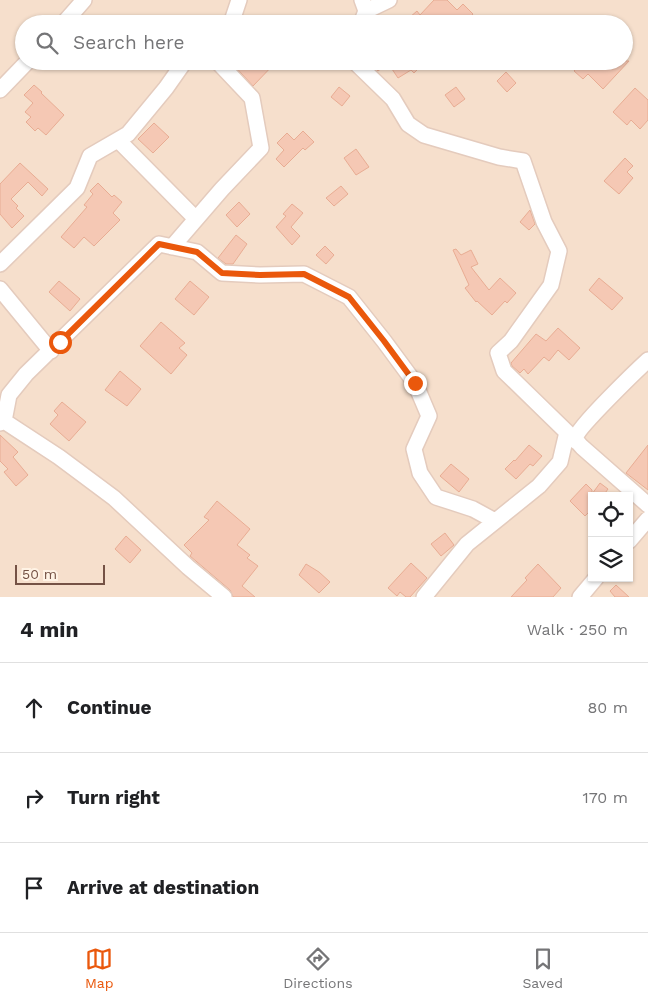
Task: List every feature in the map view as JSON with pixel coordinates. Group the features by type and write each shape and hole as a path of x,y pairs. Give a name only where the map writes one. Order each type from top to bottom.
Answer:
{"street":[{"path":"71,15 84,0"},
{"path":"234,15 239,0"},
{"path":"363,12 389,0"},
{"path":"0,90 19,70"},
{"path":"0,264 76,188 90,156 128,134 179,70"},
{"path":"172,247 196,218 261,148 252,98 226,70"},
{"path":"363,70 393,99 408,124 424,135 523,162 544,222 559,251 551,285 510,341 498,353 504,371 572,437 648,504"},
{"path":"118,140 196,218"},
{"path":"224,597 188,567 114,498 59,457 2,422 9,395 26,374 159,244 197,252 222,273 260,275 304,274 349,297 415,383 429,416 414,449 420,473 436,497 473,509 495,521"},
{"path":"0,289 51,350"},
{"path":"424,597 467,544 539,486 560,462 572,437 576,437 582,426 648,360"},
{"path":"632,537 648,519"},
{"path":"580,597 593,582"}],"shaded area":[{"path":"0,0 648,0 648,597 0,597"}],"building":[{"path":"434,0 447,0 457,10 463,4 473,14 472,15 420,15"},
{"path":"238,70 268,70 253,86"},
{"path":"393,70 411,70 398,78"},
{"path":"621,70 603,89 588,74 583,79 574,71"},
{"path":"506,72 516,83 507,92 497,81"},
{"path":"34,85 64,115 46,135 38,128 35,131 26,122 31,117 25,112 33,103 24,95"},
{"path":"339,87 350,96 342,106 331,97"},
{"path":"456,87 465,99 454,107 445,95"},
{"path":"635,88 648,100 648,120 640,129 631,120 627,125 613,112"},
{"path":"154,123 169,137 153,153 138,139"},
{"path":"303,131 314,142 305,150 303,148 284,167 276,159 284,150 277,143 287,133 294,140"},
{"path":"356,149 369,167 356,175 344,158"},
{"path":"625,158 633,166 627,172 633,178 619,194 604,181"},
{"path":"20,163 48,189 42,196 28,182 11,199 24,216 12,228 0,214 0,184"},
{"path":"98,183 112,197 114,195 122,202 113,213 120,220 94,246 84,237 74,248 61,237 87,207 84,205 93,194 90,191"},
{"path":"341,186 348,194 334,206 326,198"},
{"path":"239,202 250,214 237,227 226,215"},
{"path":"292,204 303,213 291,227 300,236 292,245 276,227 286,216 283,214"},
{"path":"530,210 535,224 529,230 520,222"},
{"path":"236,235 247,244 233,264 226,264 218,258"},
{"path":"325,246 334,255 326,264 316,255"},
{"path":"456,249 461,255 471,250 478,264 471,267 489,290 500,278 516,293 507,303 505,301 492,315 476,302 465,288 469,285 453,250"},
{"path":"599,278 623,298 612,310 589,290"},
{"path":"59,281 80,299 70,311 49,292"},
{"path":"190,281 209,297 194,315 175,299"},
{"path":"161,322 185,343 179,348 187,355 171,374 140,346"},
{"path":"558,328 580,348 569,360 558,350 549,361 544,357 528,374 524,369 520,373 512,366 511,363 536,334 546,341"},
{"path":"120,371 141,389 127,406 105,390"},
{"path":"62,402 86,422 69,441 50,424 58,415 54,411"},
{"path":"0,435 18,452 13,457 28,475 16,486 4,472 8,469 0,461"},
{"path":"529,445 542,456 533,466 530,464 516,479 505,469"},
{"path":"648,445 648,490 626,473"},
{"path":"451,464 469,479 459,492 440,476"},
{"path":"600,483 608,489 606,492 593,492"},
{"path":"586,484 592,492 588,492 588,513 585,516 570,501"},
{"path":"217,501 250,529 237,545 250,555 247,558 258,566 242,586 255,597 233,597 230,590 190,556 192,553 184,545 209,520 204,517"},
{"path":"445,533 454,545 441,556 431,544"},
{"path":"126,536 141,550 130,563 115,549"},
{"path":"411,563 427,578 410,597 406,597 400,592 397,596 388,588"},
{"path":"306,564 330,582 319,593 299,575"},
{"path":"538,564 561,588 553,597 511,597 527,580 525,578"},
{"path":"616,585 629,597 615,597 610,591"}],"route":[{"path":"60,342 159,244 197,252 222,273 260,275 304,274 349,297 415,383"}]}
